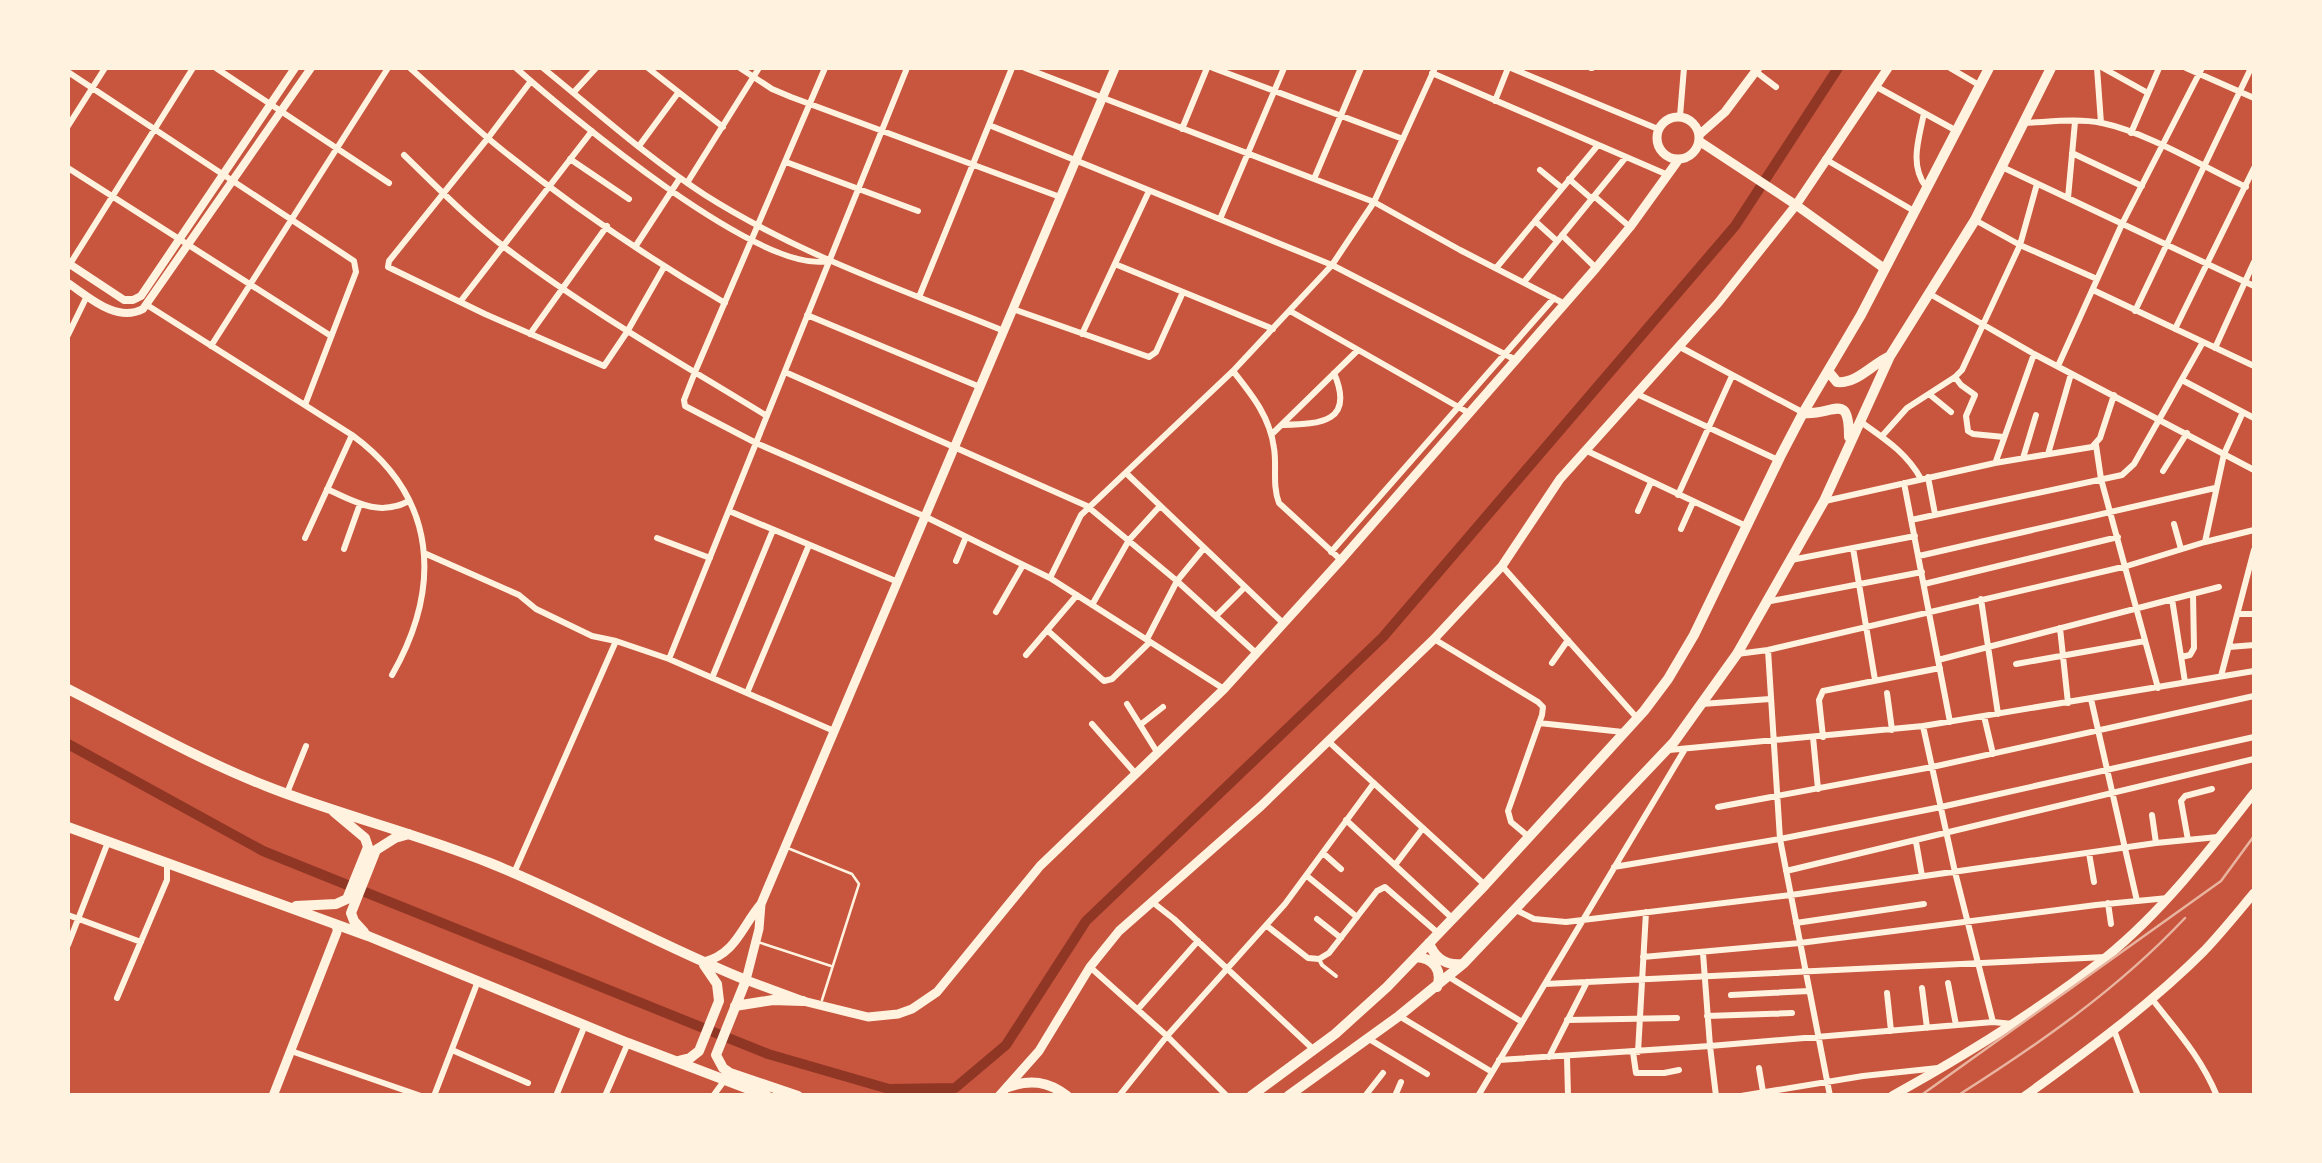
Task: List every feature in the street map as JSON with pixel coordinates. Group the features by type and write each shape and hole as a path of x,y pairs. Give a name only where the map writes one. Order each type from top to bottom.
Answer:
{"highway":[{"path":"1251,1096 1374,1000 1439,934 1637,718 1682,658 1778,460 1885,269 1988,68"},
{"path":"1288,1096 1464,964 1668,750 1737,654 1856,444 1860,420 1890,356 1975,220 2050,68"},
{"path":"1828,371 1838,382 1852,382 1890,356"},
{"path":"1803,413 1845,410 1856,444"},
{"path":"68,688 207,760 287,794 514,873 746,980 716,1054"},
{"path":"330,809 372,848"},
{"path":"68,826 368,936 761,1095"},
{"path":"368,936 351,917 350,903 372,848 410,834"},
{"path":"286,906 350,903"},
{"path":"1430,943 1442,961 1464,964"},
{"path":"1416,957 1436,966 1436,988"},
{"path":"697,1053 720,1001 714,976 702,962"},
{"path":"735,1007 774,1000 803,1001"},
{"path":"678,1061 697,1053 716,1054"},
{"path":"716,1054 724,1068 798,1096"},
{"path":"1004,1091 1023,1082 1038,1082 1054,1086 1066,1096"}],"main road":[{"path":"702,962 727,952 761,904 1116,68"},
{"path":"1004,1091 1038,1051 1090,967 1119,931 1261,806 1434,639 1502,566 1560,479 1680,347 1796,205 1888,68"},
{"path":"761,904 746,980 803,1001 868,1018 898,1014 937,992 1040,866 1224,688 1341,560 1630,228 1679,160 1692,154 1699,138 1725,112 1756,70"},
{"path":"1679,160 1660,150 1656,136 1667,119 1680,116 1693,122 1699,138 1885,269"},
{"path":"1892,1096 2014,1024 2107,957 2168,898 2254,793"},
{"path":"2024,1096 2152,999 2204,950 2254,893"},
{"path":"273,1096 338,930 331,922"},
{"path":"1307,1082 1312,1096"}],"street":[{"path":"68,126 105,68"},
{"path":"193,68 68,264 120,297 133,300 142,296 295,68"},
{"path":"216,68 389,182"},
{"path":"68,283 122,314 133,314 147,305 311,68"},
{"path":"211,346 388,68"},
{"path":"410,68 549,186 664,267 725,303"},
{"path":"516,68 592,131 707,216 803,262 829,261"},
{"path":"543,68 683,180 759,226 829,261 1004,331"},
{"path":"574,92 596,68"},
{"path":"648,68 723,127"},
{"path":"740,68 772,89 1060,198"},
{"path":"635,247 671,190 723,127 759,68"},
{"path":"825,68 695,372 684,400 686,407 756,444 926,517 1050,578 1224,688"},
{"path":"669,659 907,68"},
{"path":"919,297 1012,68"},
{"path":"1025,68 1374,202 1565,304"},
{"path":"1182,129 1210,68 1403,139"},
{"path":"1220,219 1284,68"},
{"path":"1314,179 1360,68"},
{"path":"1495,100 1510,68 1658,129"},
{"path":"1680,116 1684,68"},
{"path":"1950,68 1964,71 1978,85"},
{"path":"2101,123 2106,68 2148,93"},
{"path":"2131,132 2160,68"},
{"path":"2186,68 2201,70 2254,98"},
{"path":"2135,311 2251,68"},
{"path":"1050,578 1087,506 1233,371 1332,265 1374,202 1433,70 1668,175"},
{"path":"1756,70 1776,87"},
{"path":"2058,366 2122,224 2201,70"},
{"path":"68,72 356,263 356,272 305,406"},
{"path":"530,81 388,264 390,268 604,366 664,267"},
{"path":"1875,86 1955,130"},
{"path":"639,146 678,93"},
{"path":"1924,113 1915,160 1926,188"},
{"path":"2068,198 2074,122"},
{"path":"2023,124 2101,123 2131,132 2246,187"},
{"path":"989,125 1332,265 1516,360"},
{"path":"460,302 592,131"},
{"path":"1496,268 1598,145"},
{"path":"2072,153 2142,186"},
{"path":"404,155 504,246 627,332 767,416"},
{"path":"1524,282 1626,157"},
{"path":"570,159 628,199"},
{"path":"1826,159 1914,211"},
{"path":"786,162 918,211"},
{"path":"68,168 332,336"},
{"path":"2002,168 2254,286"},
{"path":"2175,329 2254,168"},
{"path":"1540,170 1562,188"},
{"path":"1569,180 1630,228"},
{"path":"1882,436 1907,408 1955,377 1967,360 2020,245 2037,184"},
{"path":"1082,334 1150,190"},
{"path":"1975,220 2097,279"},
{"path":"1534,222 1596,268"},
{"path":"530,334 607,226"},
{"path":"2215,348 2254,262"},
{"path":"1115,264 1273,329"},
{"path":"2092,290 2254,363"},
{"path":"1013,309 1151,356 1183,292"},
{"path":"1928,293 2034,354 2254,470"},
{"path":"68,334 71,320 87,296"},
{"path":"1331,552 1554,298"},
{"path":"147,305 352,435 385,463 417,518 425,580 413,634 392,675"},
{"path":"1290,311 1470,413"},
{"path":"808,315 980,388"},
{"path":"1911,520 2122,475 2130,470 2204,342"},
{"path":"1680,347 1803,413"},
{"path":"1272,434 1358,350"},
{"path":"1996,462 2034,354"},
{"path":"1233,371 1259,406 1272,434 1279,503 1341,560"},
{"path":"785,372 1087,506 1256,653"},
{"path":"1282,425 1320,423 1336,413 1342,396 1334,373"},
{"path":"2048,454 2071,374"},
{"path":"1678,494 1732,376"},
{"path":"1955,377 1975,394 1966,416 1968,431 2004,437"},
{"path":"2182,380 2254,418"},
{"path":"1636,394 1778,460"},
{"path":"1928,394 1951,412"},
{"path":"2114,395 2096,445 2158,688"},
{"path":"2205,542 2224,454 2243,412"},
{"path":"2023,458 2036,415"},
{"path":"1860,420 1901,451 1925,478 1935,514"},
{"path":"2163,471 2187,434"},
{"path":"305,538 352,435"},
{"path":"1824,501 1996,462 2096,445"},
{"path":"1584,450 1746,526"},
{"path":"1126,473 1284,623"},
{"path":"1638,511 1651,482"},
{"path":"1904,483 1950,722"},
{"path":"328,488 370,508 387,509 409,501"},
{"path":"1919,556 2216,488"},
{"path":"1681,529 1693,502"},
{"path":"344,549 360,504"},
{"path":"1092,605 1129,540 1160,506"},
{"path":"728,512 898,582"},
{"path":"2174,524 2180,549"},
{"path":"712,678 774,530"},
{"path":"1737,654 2126,566 2254,530"},
{"path":"1791,560 1915,536"},
{"path":"956,561 966,537"},
{"path":"1924,584 2118,537"},
{"path":"657,538 710,558"},
{"path":"746,693 808,545"},
{"path":"1048,630 1104,681 1112,679 1149,641 1177,581 1204,548"},
{"path":"1853,548 1875,680"},
{"path":"2221,676 2254,550"},
{"path":"424,553 519,595 536,609 592,636 669,659 835,731"},
{"path":"996,612 1024,565"},
{"path":"1502,566 1637,718"},
{"path":"1766,602 1922,572"},
{"path":"1216,616 1245,587"},
{"path":"1823,736 1818,700 1823,690 1939,664 1988,646 2220,587"},
{"path":"2181,657 2190,655 2194,648 2193,594"},
{"path":"1026,655 1077,595"},
{"path":"1981,599 1998,714"},
{"path":"2172,600 2185,682"},
{"path":"2238,614 2254,614"},
{"path":"2060,628 2068,702"},
{"path":"1434,639 1538,702 1543,711 1508,811 1511,822 1528,837"},
{"path":"1552,663 1568,640"},
{"path":"514,873 616,641"},
{"path":"2016,664 2145,641"},
{"path":"2229,647 2254,645"},
{"path":"1768,650 1780,839 1830,1096"},
{"path":"1668,750 1924,726 2254,671"},
{"path":"1887,693 1892,730"},
{"path":"1718,807 1932,767 2254,696"},
{"path":"1701,704 1770,699"},
{"path":"2090,699 2137,901"},
{"path":"1127,704 1157,752"},
{"path":"1140,725 1163,707"},
{"path":"1984,716 1993,754"},
{"path":"1539,723 1624,732"},
{"path":"1092,724 1135,773"},
{"path":"1924,726 1993,1022"},
{"path":"1614,867 1941,807 2254,737"},
{"path":"1813,738 1818,789"},
{"path":"1328,741 1486,885"},
{"path":"287,794 306,746"},
{"path":"1478,1096 1685,749"},
{"path":"1786,871 2254,759"},
{"path":"1119,1096 1167,1036 1267,926 1374,783"},
{"path":"2188,840 2181,801 2185,796 2212,789"},
{"path":"2152,815 2156,843"},
{"path":"1346,820 1453,919"},
{"path":"1395,865 1424,828"},
{"path":"1516,910 1550,922 1582,920 2218,837"},
{"path":"68,945 108,842"},
{"path":"1916,842 1922,876"},
{"path":"1323,853 1341,869"},
{"path":"2089,853 2094,882"},
{"path":"117,998 167,880 167,864"},
{"path":"1306,876 1357,917"},
{"path":"1267,926 1308,958 1319,959 1329,953 1384,887 1439,934"},
{"path":"1643,958 2168,898"},
{"path":"1151,901 1314,1050"},
{"path":"2108,903 2111,924"},
{"path":"1796,923 1924,904"},
{"path":"1646,912 1634,1070 1680,1070"},
{"path":"68,915 141,942"},
{"path":"1317,918 1340,938"},
{"path":"1138,1009 1198,942"},
{"path":"1703,952 1716,1096"},
{"path":"1545,984 2107,957"},
{"path":"1319,959 1336,976"},
{"path":"1090,967 1227,1096"},
{"path":"1449,977 1522,1022"},
{"path":"436,1095 478,981"},
{"path":"1548,1058 1587,982"},
{"path":"1948,983 1956,1026"},
{"path":"1922,988 1927,1028"},
{"path":"1732,995 1809,992"},
{"path":"1888,993 1891,1031"},
{"path":"2152,999 2194,1050 2217,1096"},
{"path":"1707,1016 1792,1013"},
{"path":"1399,1016 1492,1072"},
{"path":"1566,1020 1678,1018"},
{"path":"1499,1060 1993,1022 2014,1024"},
{"path":"556,1096 585,1025"},
{"path":"2114,1030 2138,1096"},
{"path":"1368,1039 1427,1074"},
{"path":"605,1096 628,1042"},
{"path":"291,1050 421,1096"},
{"path":"452,1050 528,1082"},
{"path":"1567,1057 1568,1096"},
{"path":"1742,1096 1943,1067"},
{"path":"1759,1068 1764,1092"},
{"path":"1368,1095 1383,1072"},
{"path":"713,1096 725,1080"},
{"path":"1395,1096 1401,1082"}],"lane":[{"path":"786,847 858,880 859,889 820,1006"},
{"path":"756,941 833,966"}],"waterway":[{"path":"68,744 263,851 768,1054 889,1089 955,1088 1006,1045 1086,921 1383,637 1735,226 1838,68"}],"railway":[{"path":"1920,1096 2221,881 2254,836"},
{"path":"1957,1096 2077,1014 2185,918"}]}
